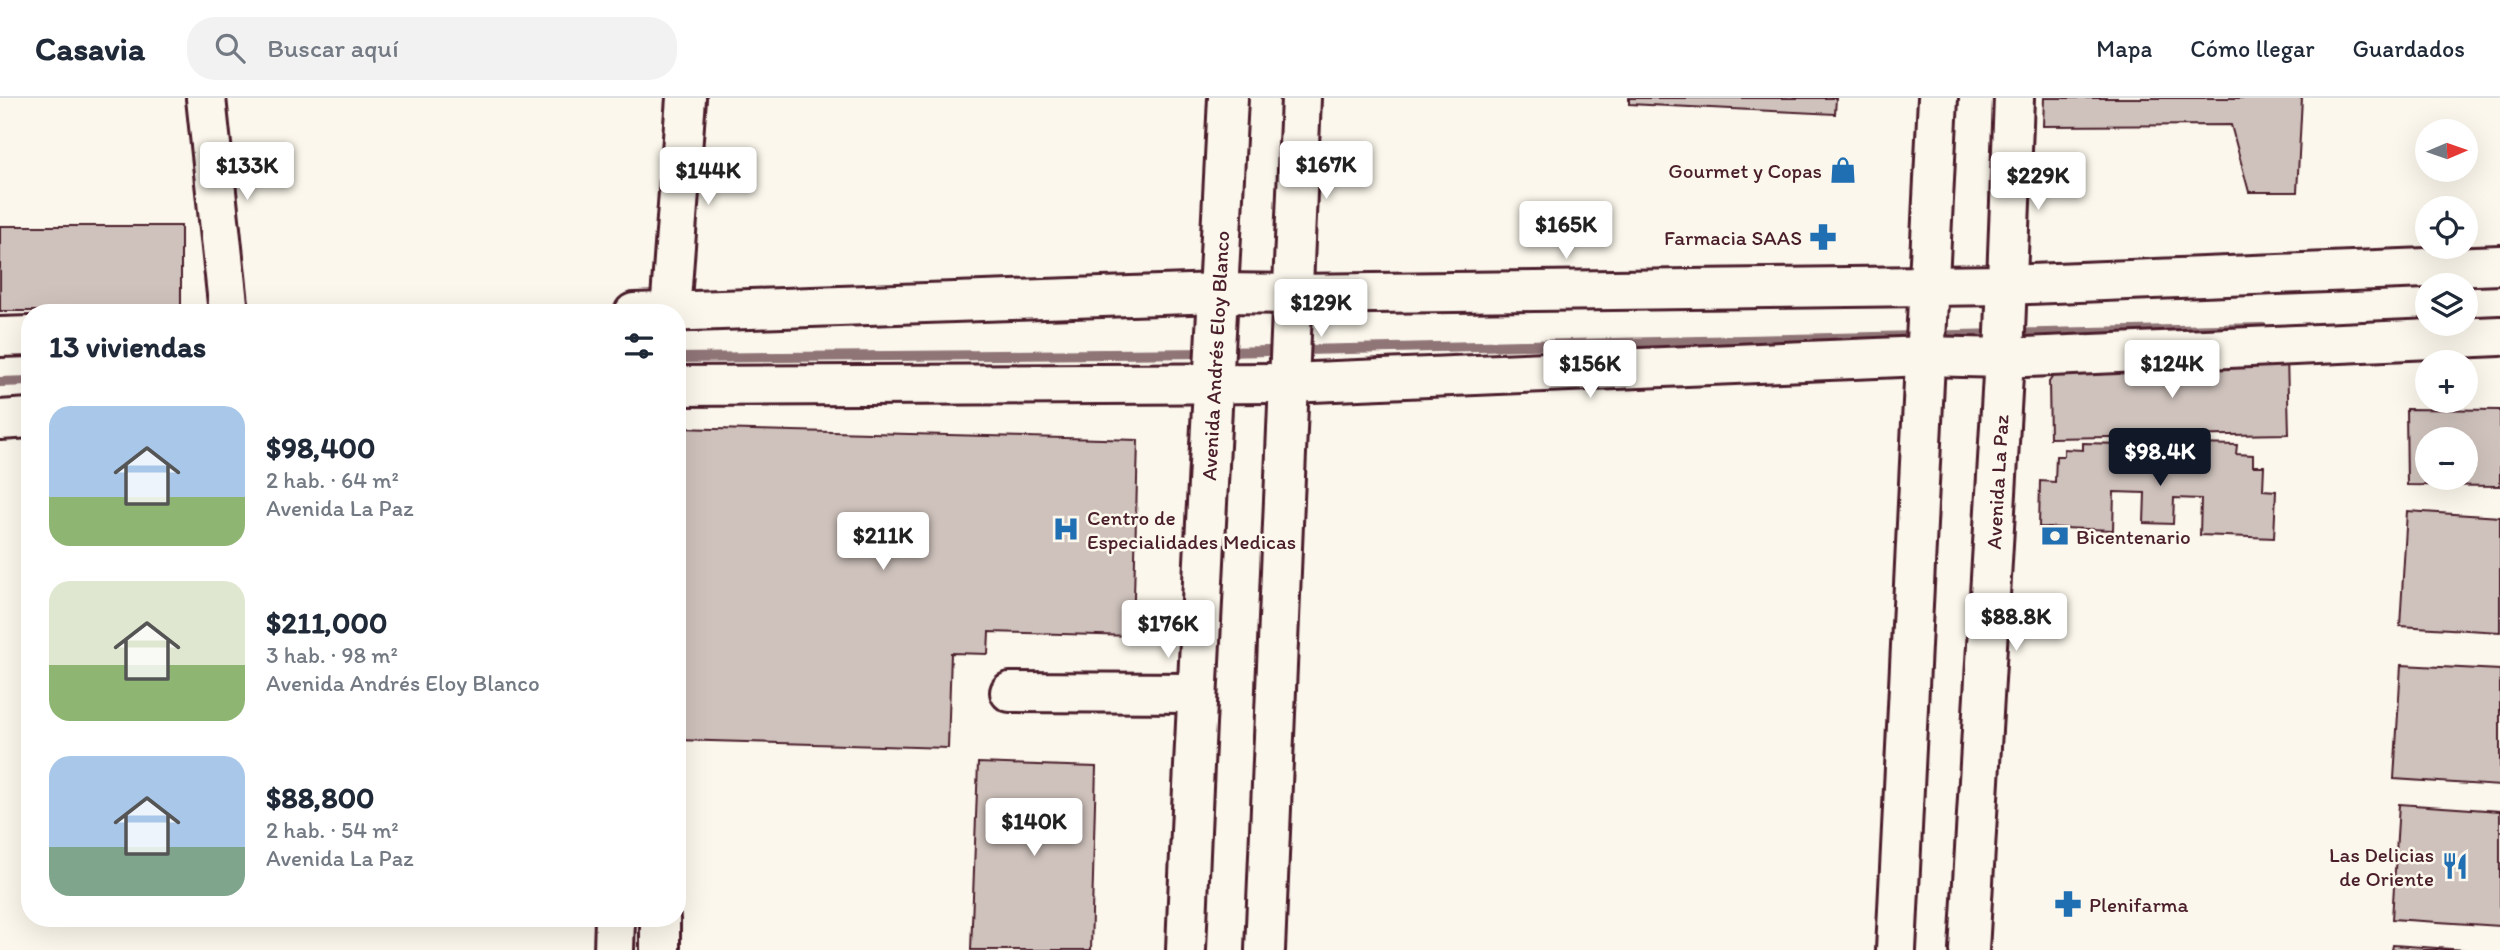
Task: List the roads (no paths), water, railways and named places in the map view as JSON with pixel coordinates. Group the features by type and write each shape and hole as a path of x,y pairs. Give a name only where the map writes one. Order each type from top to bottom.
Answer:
{"street":[{"path":"206,98 228,304"},
{"path":"659,304 686,98"},
{"name":"Avenida Andrés Eloy Blanco","path":"1186,950 1196,693 1212,378 1219,298 1227,98"},
{"path":"1265,950 1301,98"},
{"path":"1896,950 1938,98"},
{"name":"Avenida La Paz","path":"1969,950 2004,346 2014,98"},
{"path":"686,311 1219,298 2005,285 2500,265"},
{"path":"0,337 21,336"},
{"path":"686,386 1289,378 1925,345 2004,346 2500,336"},
{"path":"0,420 21,419"},
{"path":"1010,691 1196,693"},
{"path":"614,950 615,927"},
{"path":"660,927 660,950"}],"waterway":[{"path":"1223,352 2263,328"},
{"path":"686,358 1207,353"},
{"path":"0,382 21,381"}],"place":[{"name":"Gourmet y Copas","path":"1843,170"},
{"name":"Farmacia SAAS","path":"1823,237"},
{"name":"Centro de Especialidades Medicas","path":"1066,529"},
{"name":"Bicentenario","path":"2055,536"},
{"name":"Las Delicias de Oriente","path":"2455,866"},
{"name":"Plenifarma","path":"2068,904"}]}
